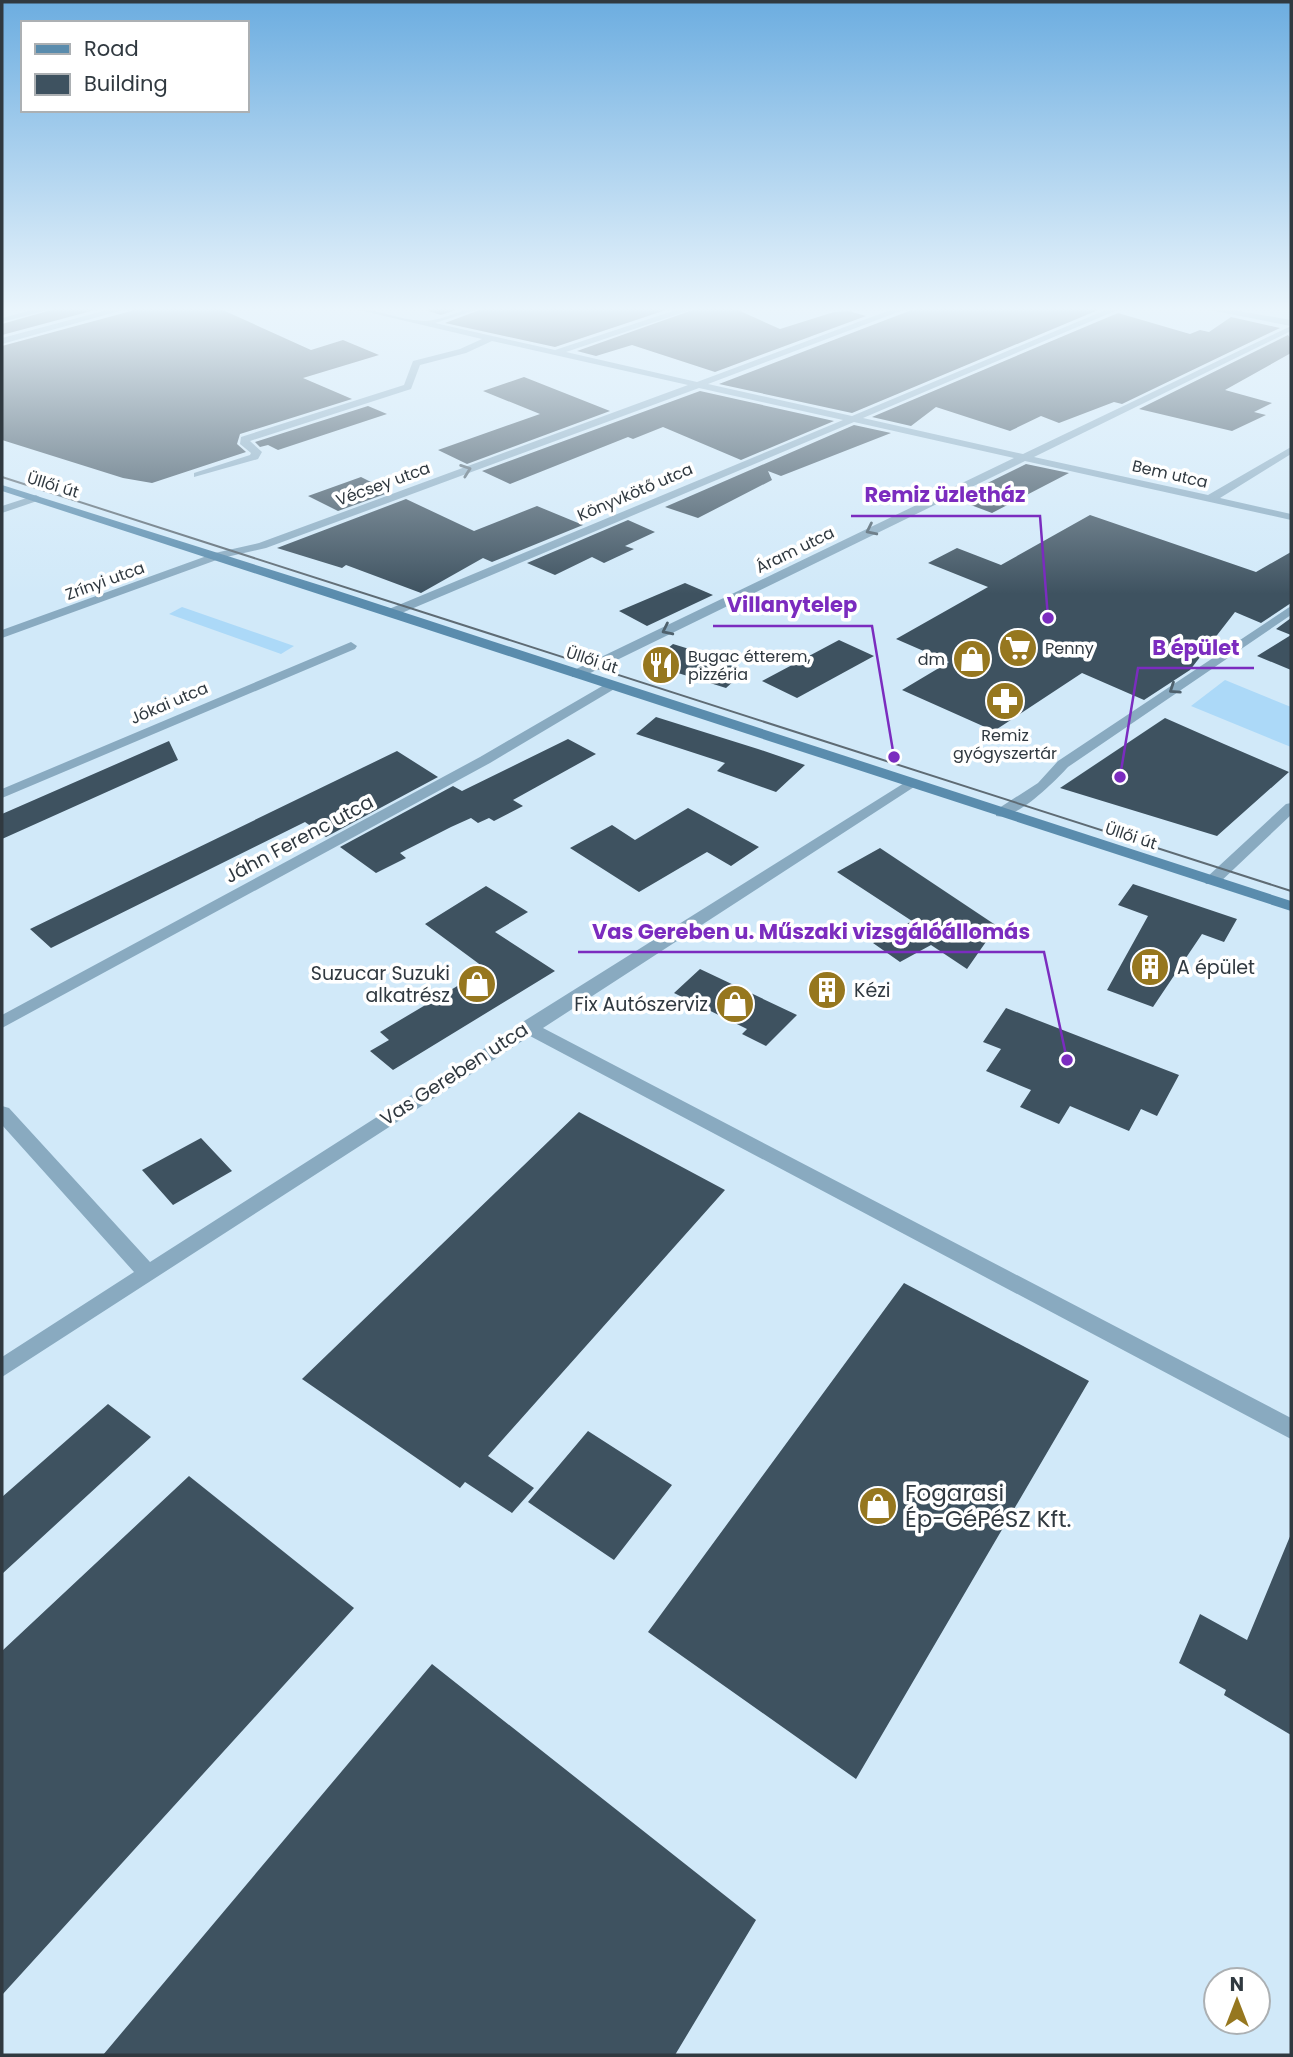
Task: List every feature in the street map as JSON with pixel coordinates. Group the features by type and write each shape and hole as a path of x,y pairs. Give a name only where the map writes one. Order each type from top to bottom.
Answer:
{"main road":[{"name":"Üllői út","path":"2,488 219,555 909,784 1291,906"}],"street":[{"path":"198,475 254,457 257,452 245,444 245,439 361,402"},
{"name":"Vécsey utca","path":"219,555 250,550 654,402"},
{"name":"Bem utca","path":"772,402 1291,517"},
{"name":"Könyvkötő utca","path":"393,612 891,402"},
{"name":"Áram utca","path":"577,674 1133,402"},
{"path":"1210,499 1291,450"},
{"path":"2,510 36,498"},
{"name":"Zrínyi utca","path":"2,635 219,555"},
{"path":"1001,813 1043,786 1063,764 1291,610"},
{"name":"Jókai utca","path":"2,794 351,646"},
{"name":"Jáhn Ferenc utca","path":"2,1022 485,760 611,685"},
{"name":"Vas Gereben utca","path":"2,1368 527,1027 909,784"},
{"path":"1212,881 1291,807"},
{"path":"527,1027 1291,1429"},
{"path":"2,1113 147,1273"}],"shaded area":[{"path":"182,607 294,646 281,654 169,614"},
{"path":"1225,680 1291,707 1291,747 1191,706"}],"building":[{"path":"2,402 342,402 240,434 237,444 246,452 152,483 123,478 2,440"},
{"path":"510,402 587,402 610,411 467,464 438,450 540,414"},
{"path":"670,402 749,402 834,421 741,460 663,427 633,439 628,437 510,484 482,471"},
{"path":"802,402 878,402 852,413"},
{"path":"907,402 1126,402 1114,402 1059,423 1041,416 1010,431 936,407 911,426 872,417"},
{"path":"1153,402 1272,403 1254,412 1266,415 1232,431 1139,409"},
{"path":"368,406 387,414 278,450 268,445 260,447 255,442"},
{"path":"854,425 891,433 781,476 768,471 772,480 698,518 665,507"},
{"path":"1026,464 1069,473 992,513 955,499"},
{"path":"361,477 391,492 338,511 308,496"},
{"path":"406,499 474,531 537,506 583,525 492,562 483,558 421,593 346,565 342,568 277,548"},
{"path":"1090,515 1256,572 1291,552 1291,603 1261,623 1235,612 1190,670 1144,700 1082,673 994,731 902,690 949,662 896,639 988,587 928,563 957,548 1001,565"},
{"path":"628,520 655,532 625,546 634,549 604,563 592,557 555,575 527,563"},
{"path":"685,583 713,595 647,626 619,611"},
{"path":"1291,618 1291,635 1276,629"},
{"path":"1291,635 1291,670 1257,656"},
{"path":"839,640 874,656 797,698 762,681"},
{"path":"673,644 699,652 695,655 746,670 726,688 649,664"},
{"path":"656,717 805,765 776,792 717,771 725,763 636,734"},
{"path":"1165,718 1289,772 1217,836 1060,788"},
{"path":"568,739 596,754 513,800 523,806 494,821 489,818 478,823 471,818 400,853 406,858 376,873 340,847 453,786 462,791"},
{"path":"169,741 178,760 2,839 2,814"},
{"path":"397,751 438,777 326,837 305,822 51,948 30,929"},
{"path":"688,808 759,847 731,866 707,852 639,892 570,848 612,825 635,840"},
{"path":"880,848 997,926 967,969 931,945 900,962 873,943 912,921 837,872"},
{"name":"A épület","path":"1133,884 1237,919 1224,942 1202,934 1153,1007 1107,990 1148,916 1118,905"},
{"path":"486,886 528,912 495,932 555,971 393,1070 370,1051 389,1040 380,1032 486,969 425,924"},
{"name":"Fix Autószerviz","path":"700,969 797,1015 766,1046 742,1034 747,1029 674,993"},
{"path":"1006,1008 1179,1075 1157,1116 1141,1109 1129,1131 1070,1106 1059,1124 1020,1107 1031,1090 986,1071 1001,1049 983,1042"},
{"path":"579,1112 725,1190 488,1456 534,1488 512,1513 465,1482 460,1488 302,1379"},
{"path":"201,1138 232,1171 173,1205 142,1170"},
{"name":"Fogarasi Ép-GéPéSZ Kft.","path":"904,1283 1089,1381 856,1779 648,1632"},
{"path":"108,1404 151,1437 2,1574 2,1497"},
{"path":"588,1431 672,1485 614,1560 528,1502"},
{"path":"189,1476 354,1608 2,1995 2,1651"},
{"path":"1291,1534 1291,1735 1224,1695 1226,1690 1179,1663 1200,1614 1247,1640"},
{"path":"432,1664 756,1920 675,2055 103,2055"}],"tram line":[{"path":"2,477 1291,891"}],"place":[{"name":"Remiz üzletház","path":"1048,618"},
{"name":"Penny","path":"1018,648"},
{"name":"dm","path":"972,659"},
{"name":"Bugac étterem, pizzéria","path":"661,665"},
{"name":"Remiz gyógyszertár","path":"1005,701"},
{"name":"Villanytelep","path":"894,757"},
{"name":"B épület","path":"1120,777"},
{"name":"A épület","path":"1150,967"},
{"name":"Suzucar Suzuki alkatrész","path":"477,984"},
{"name":"Kézi","path":"827,990"},
{"name":"Fix Autószerviz","path":"735,1004"},
{"name":"Vas Gereben u. Műszaki vizsgálóállomás","path":"1067,1060"},
{"name":"Fogarasi Ép-GéPéSZ Kft.","path":"878,1506"}]}
